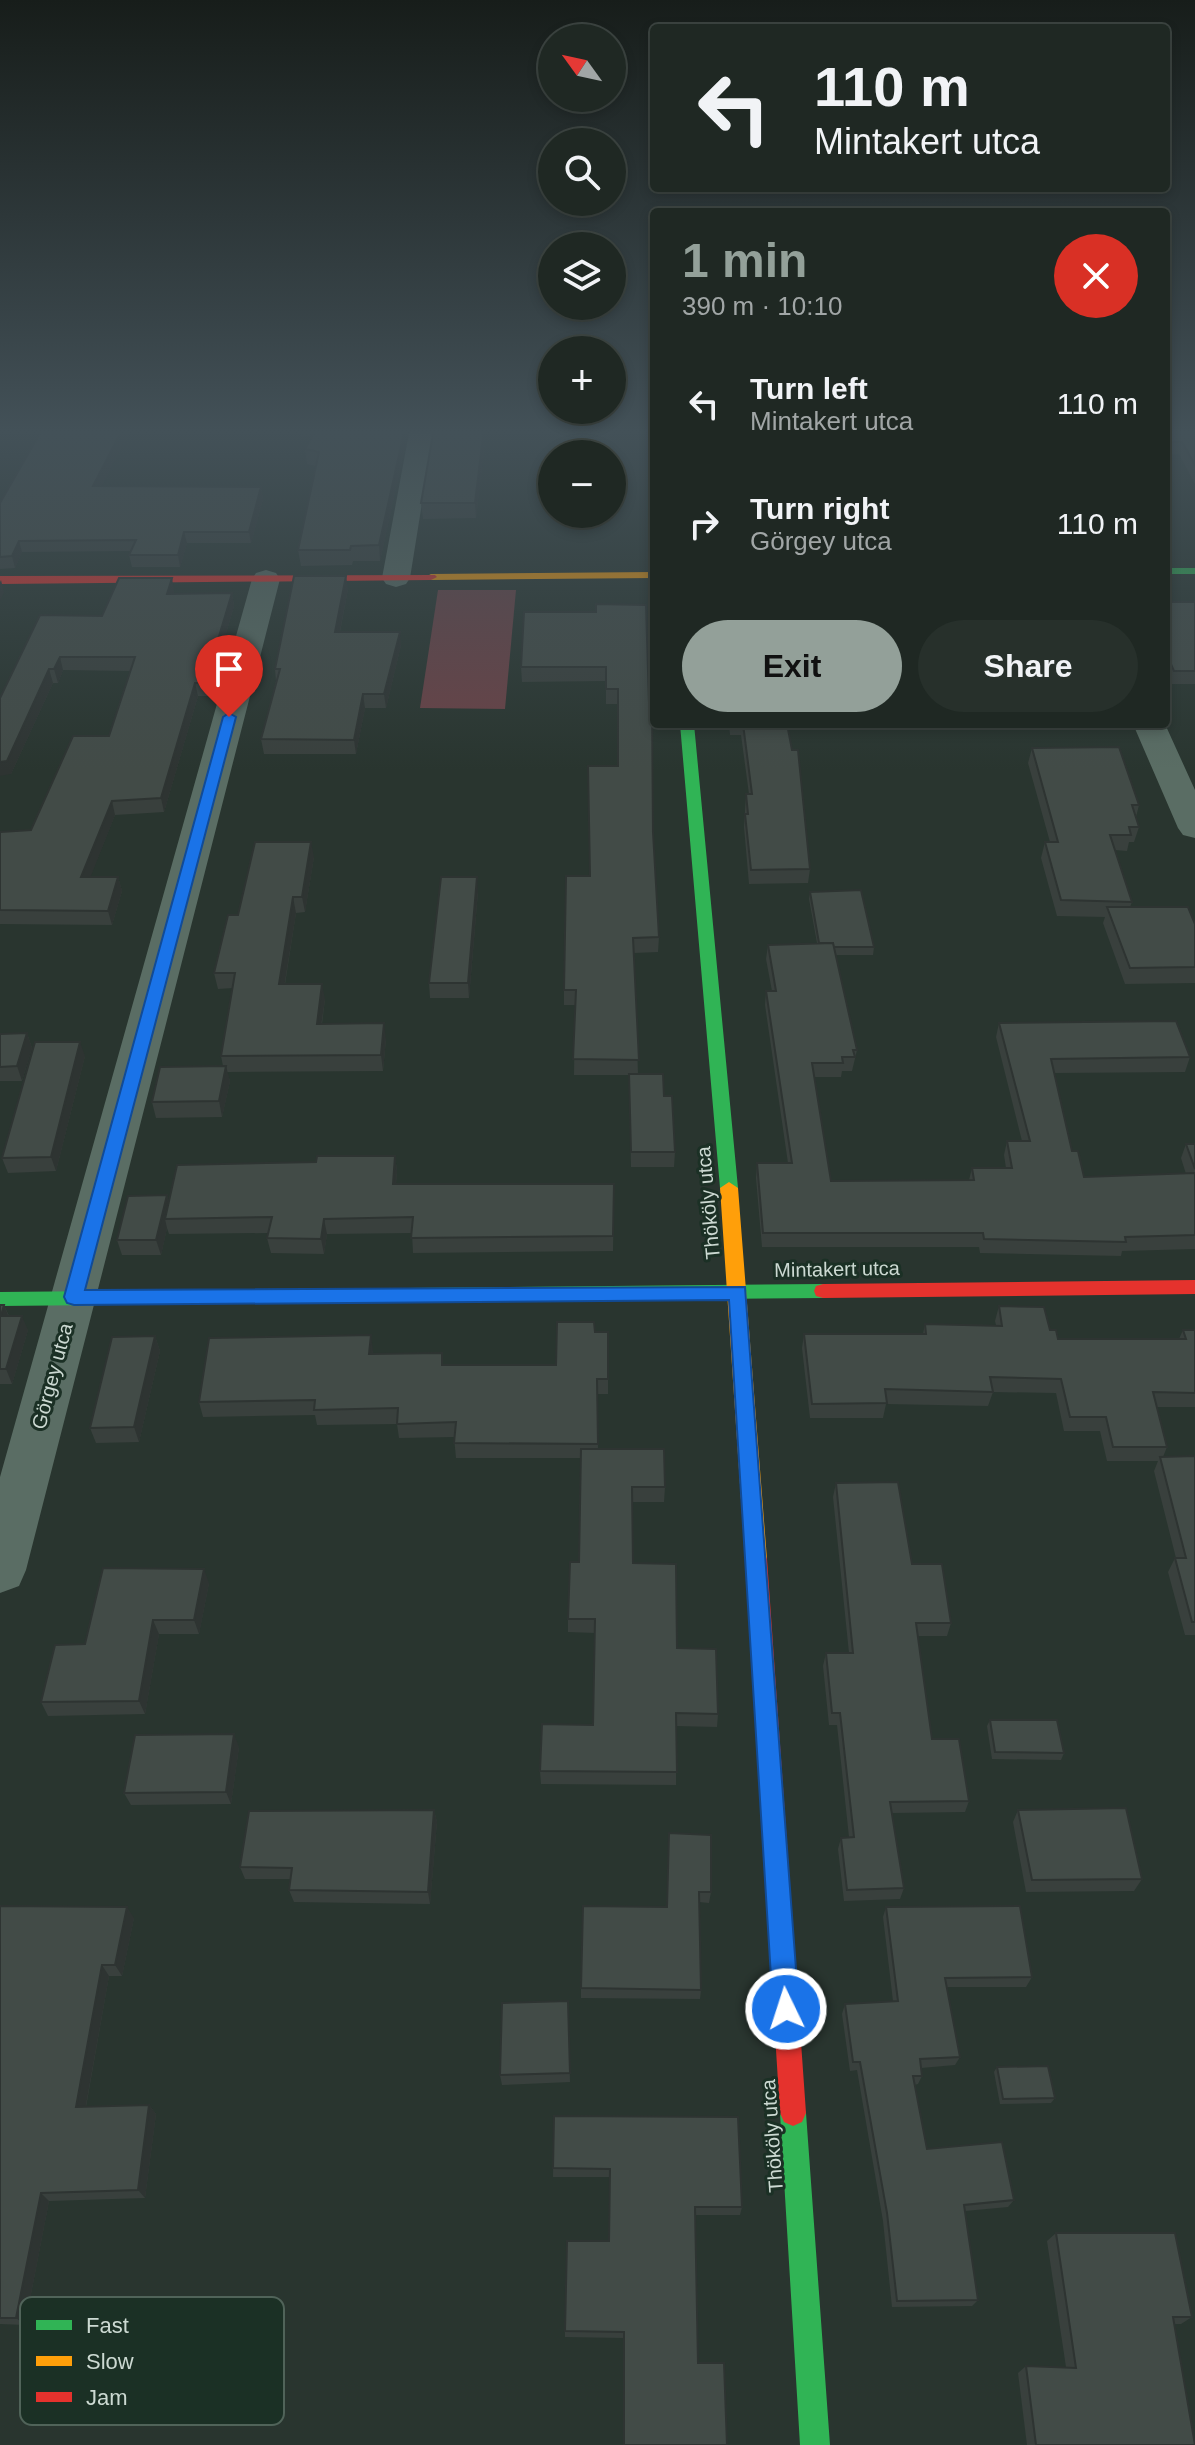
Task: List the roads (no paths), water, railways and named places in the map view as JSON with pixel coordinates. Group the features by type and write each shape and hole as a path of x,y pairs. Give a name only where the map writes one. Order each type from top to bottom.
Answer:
{"street":[{"path":"396,578 402,542"},
{"path":"1170,571 1195,571"},
{"path":"0,580 650,575"},
{"name":"Görgey utca","path":"0,1570 266,579"},
{"name":"Thököly utca","path":"687,728 738,1292 815,2445"},
{"path":"1151,728 1195,828"},
{"name":"Mintakert utca","path":"0,1299 1195,1287"}]}
